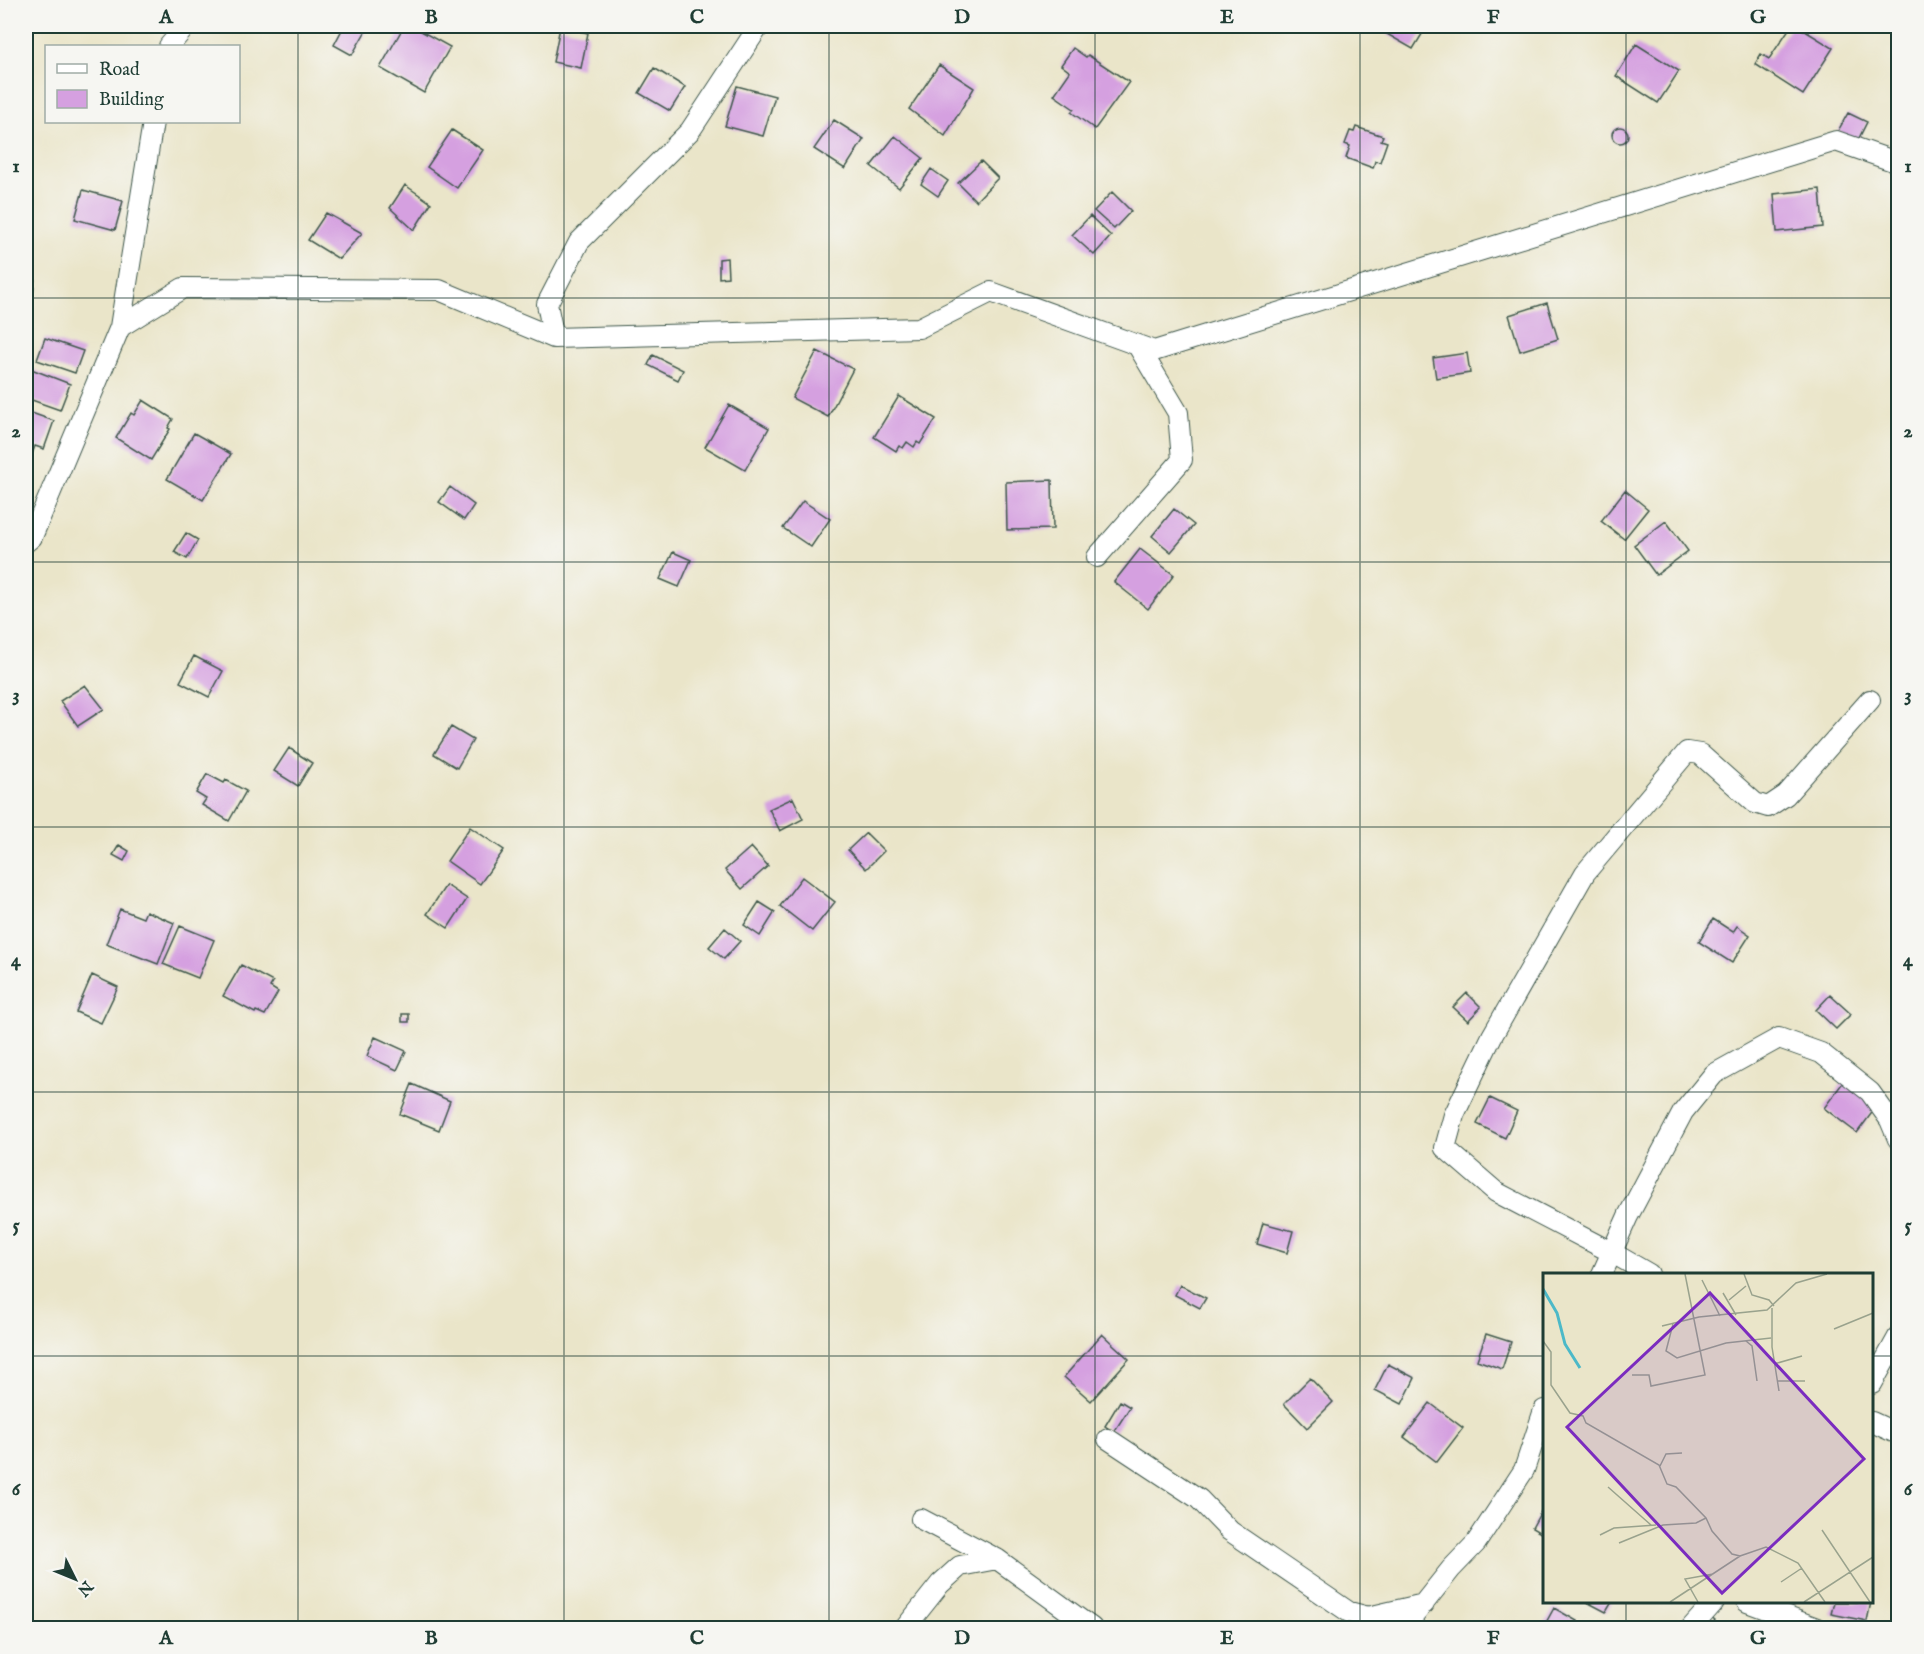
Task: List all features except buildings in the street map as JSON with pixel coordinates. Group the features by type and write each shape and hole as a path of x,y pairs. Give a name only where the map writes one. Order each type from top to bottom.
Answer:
{"street":[{"path":"167,45 168,26"},
{"path":"168,45 186,26"},
{"path":"554,338 547,304 579,242 690,131 759,26"},
{"path":"26,542 32,537 120,327 153,123"},
{"path":"120,327 183,288 439,290 554,338 919,328 991,292 1154,351 1836,141 1896,162 1899,161"},
{"path":"1097,557 1182,460 1178,413 1138,346"},
{"path":"1646,1273 1611,1252 1496,1192 1479,1178 1445,1148 1454,1115 1492,1036 1556,920 1585,873 1687,752 1700,754 1755,803 1768,807 1786,795 1870,700"},
{"path":"1603,1273 1628,1216 1683,1112 1714,1074 1779,1038 1821,1053 1870,1092 1890,1120 1899,1139"},
{"path":"1873,1382 1899,1337"},
{"path":"1404,1629 1451,1569 1476,1543 1524,1470 1543,1416"},
{"path":"1873,1422 1899,1434"},
{"path":"1108,1439 1199,1499 1230,1531 1349,1612 1368,1617 1424,1604"},
{"path":"921,1519 997,1559 1092,1629"},
{"path":"905,1629 940,1584 960,1566 997,1559"},
{"path":"1691,1629 1713,1603"},
{"path":"1750,1603 1817,1629"}]}
